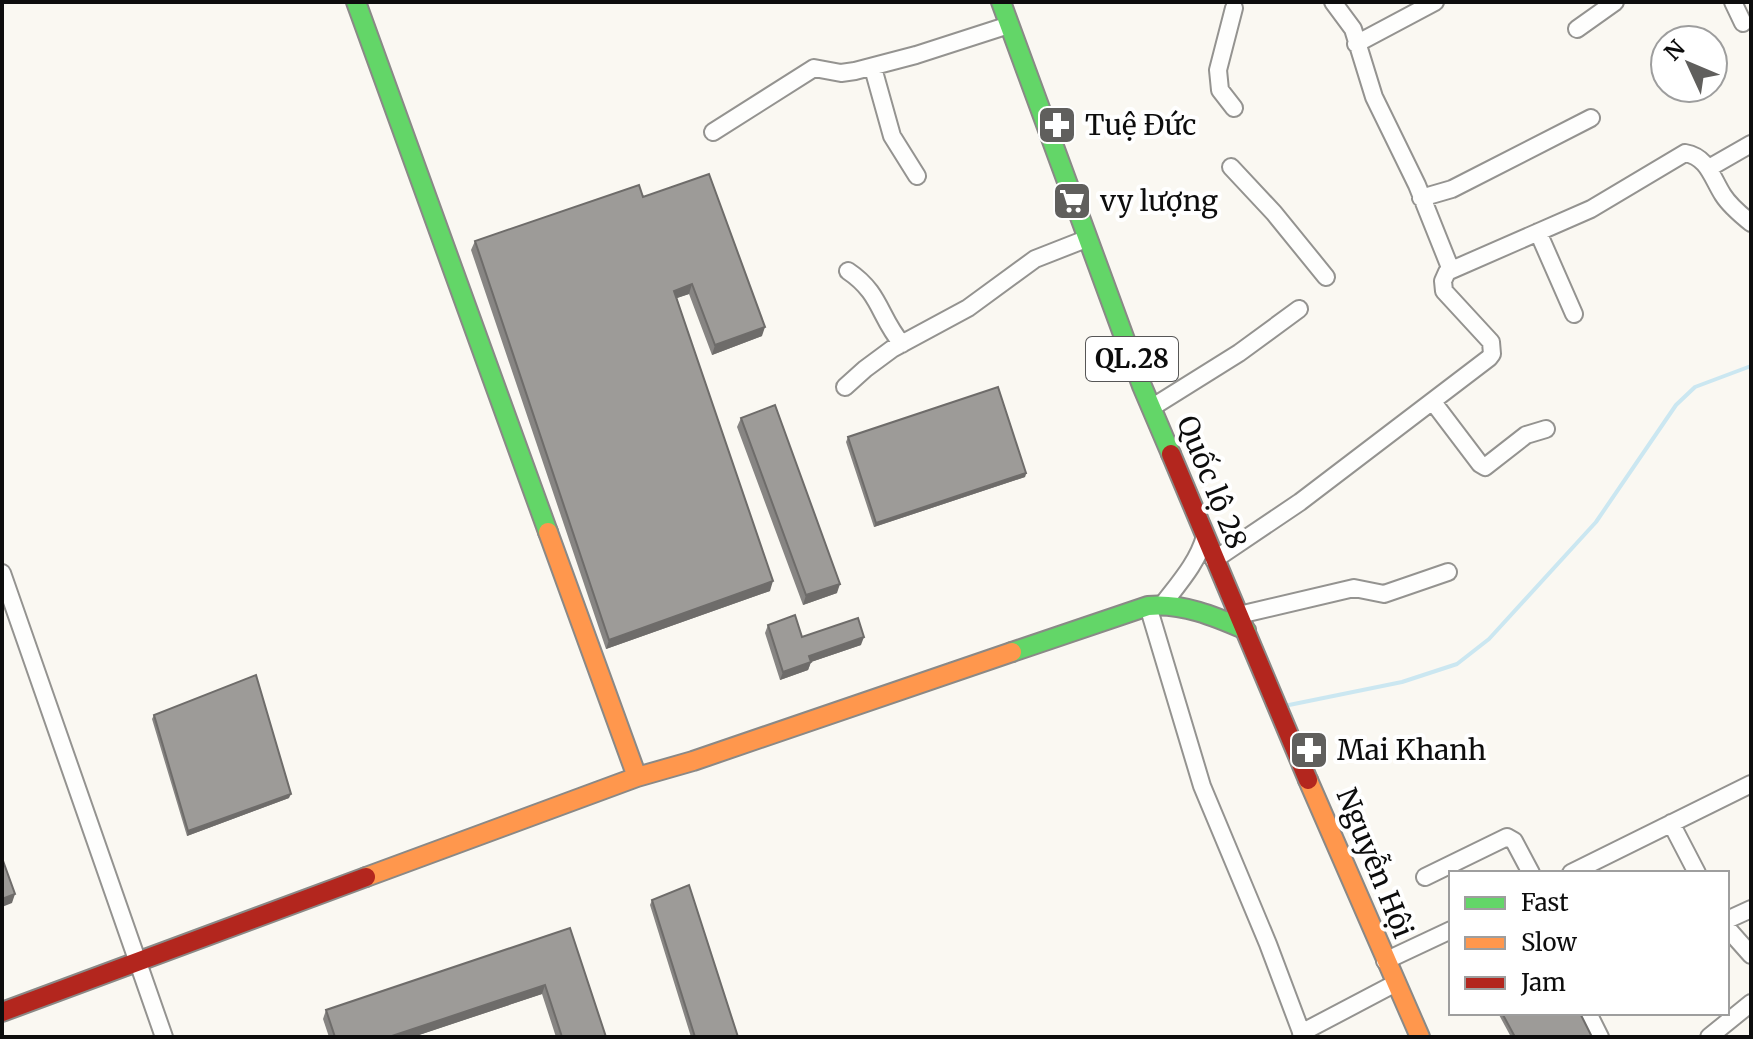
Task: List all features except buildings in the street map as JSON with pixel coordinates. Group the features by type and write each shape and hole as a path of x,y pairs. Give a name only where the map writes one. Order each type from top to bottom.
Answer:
{"main road":[{"path":"356,2 637,777"},
{"name":"Quốc lộ 28","path":"1001,2 1086,239 1151,408 1280,710"},
{"path":"2,1012 637,777 693,761 1156,605 1243,622"},
{"name":"Nguyễn Hội","path":"1280,710 1420,1037"}],"street":[{"path":"1333,2 1353,29 1374,97 1451,270"},
{"path":"1356,44 1435,2"},
{"path":"1577,29 1615,2"},
{"path":"1733,2 1743,23"},
{"path":"1234,8 1218,70 1220,90 1234,108"},
{"path":"713,132 814,68 841,73 873,68 1009,25"},
{"path":"873,68 892,136 917,176"},
{"path":"1421,198 1452,189 1591,118"},
{"path":"1709,168 1751,144"},
{"path":"1214,560 1300,502 1483,364 1492,354 1491,342 1444,291 1444,276 1451,270 1591,209 1633,186 1678,155 1692,154 1709,168 1723,195 1751,223"},
{"path":"1231,167 1274,213 1326,277"},
{"path":"1538,232 1574,314"},
{"path":"845,387 902,344 968,308 1035,259 1086,239"},
{"path":"848,271 875,296 888,326 902,344"},
{"path":"1151,408 1239,353 1299,309"},
{"path":"1433,402 1485,467 1526,435 1546,429"},
{"path":"1205,536 1187,573 1156,605 1202,786 1302,1035 1396,983"},
{"path":"1243,622 1354,588 1384,594 1448,572"},
{"path":"2,573 164,1037"},
{"path":"1575,871 1751,784"},
{"path":"1671,823 1696,871"},
{"path":"1425,877 1507,837 1514,841 1530,871"},
{"path":"1729,919 1751,909"},
{"path":"1729,930 1751,955"},
{"path":"1385,961 1449,931"},
{"path":"1709,1037 1751,1003"},
{"path":"1589,1015 1600,1037"}],"waterway":[{"path":"1289,705 1402,682 1457,664 1489,639 1596,522 1676,405 1695,387 1751,366"}],"traffic: fast":[{"path":"356,2 548,532"},
{"path":"1001,2 1142,386 1171,454"},
{"path":"1012,652 1148,606 1186,609 1246,630"}],"traffic: slow":[{"path":"548,532 637,777"},
{"path":"366,877 637,777 693,761 1012,652"},
{"path":"1308,780 1420,1037"}],"traffic: jam":[{"path":"1171,454 1308,780"},
{"path":"2,1012 366,877"}],"place":[{"name":"Tuệ Đức","path":"1057,125"},
{"name":"vy lượng","path":"1072,201"},
{"name":"Mai Khanh","path":"1309,750"}]}
